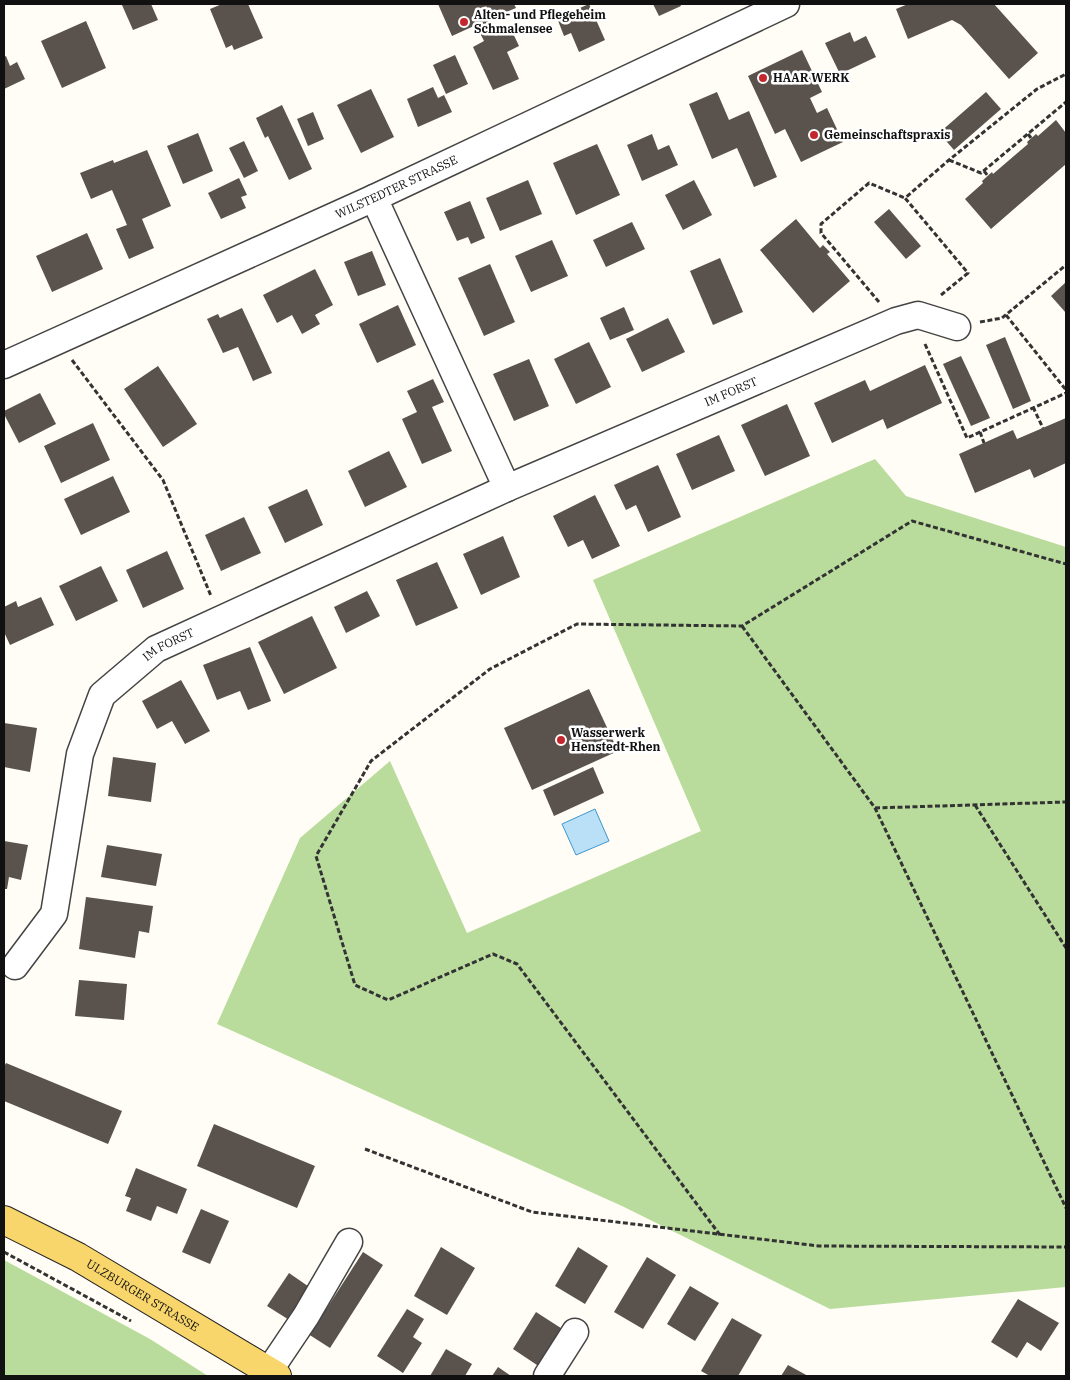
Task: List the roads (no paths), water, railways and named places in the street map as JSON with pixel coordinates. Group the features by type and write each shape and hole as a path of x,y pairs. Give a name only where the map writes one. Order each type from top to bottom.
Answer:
{"main road":[{"name":"ULZBURGER STRASSE","path":"4,1220 78,1257 273,1374"}],"street":[{"name":"WILSTEDTER STRASSE","path":"4,364 374,198 786,4"},
{"path":"374,198 507,488"},
{"name":"IM FORST","path":"15,966 54,914 80,754 102,694 156,649 507,488 909,318 957,327"},
{"path":"273,1374 349,1242"},
{"path":"547,1376 575,1332"}],"water":[{"path":"595,809 609,841 576,855 562,824"}],"place":[{"name":"Alten- und Pflegeheim Schmalensee","path":"464,22"},
{"name":"HAAR WERK","path":"763,78"},
{"name":"Gemeinschaftspraxis","path":"814,135"},
{"name":"Wasserwerk Henstedt-Rhen","path":"561,740"}]}
